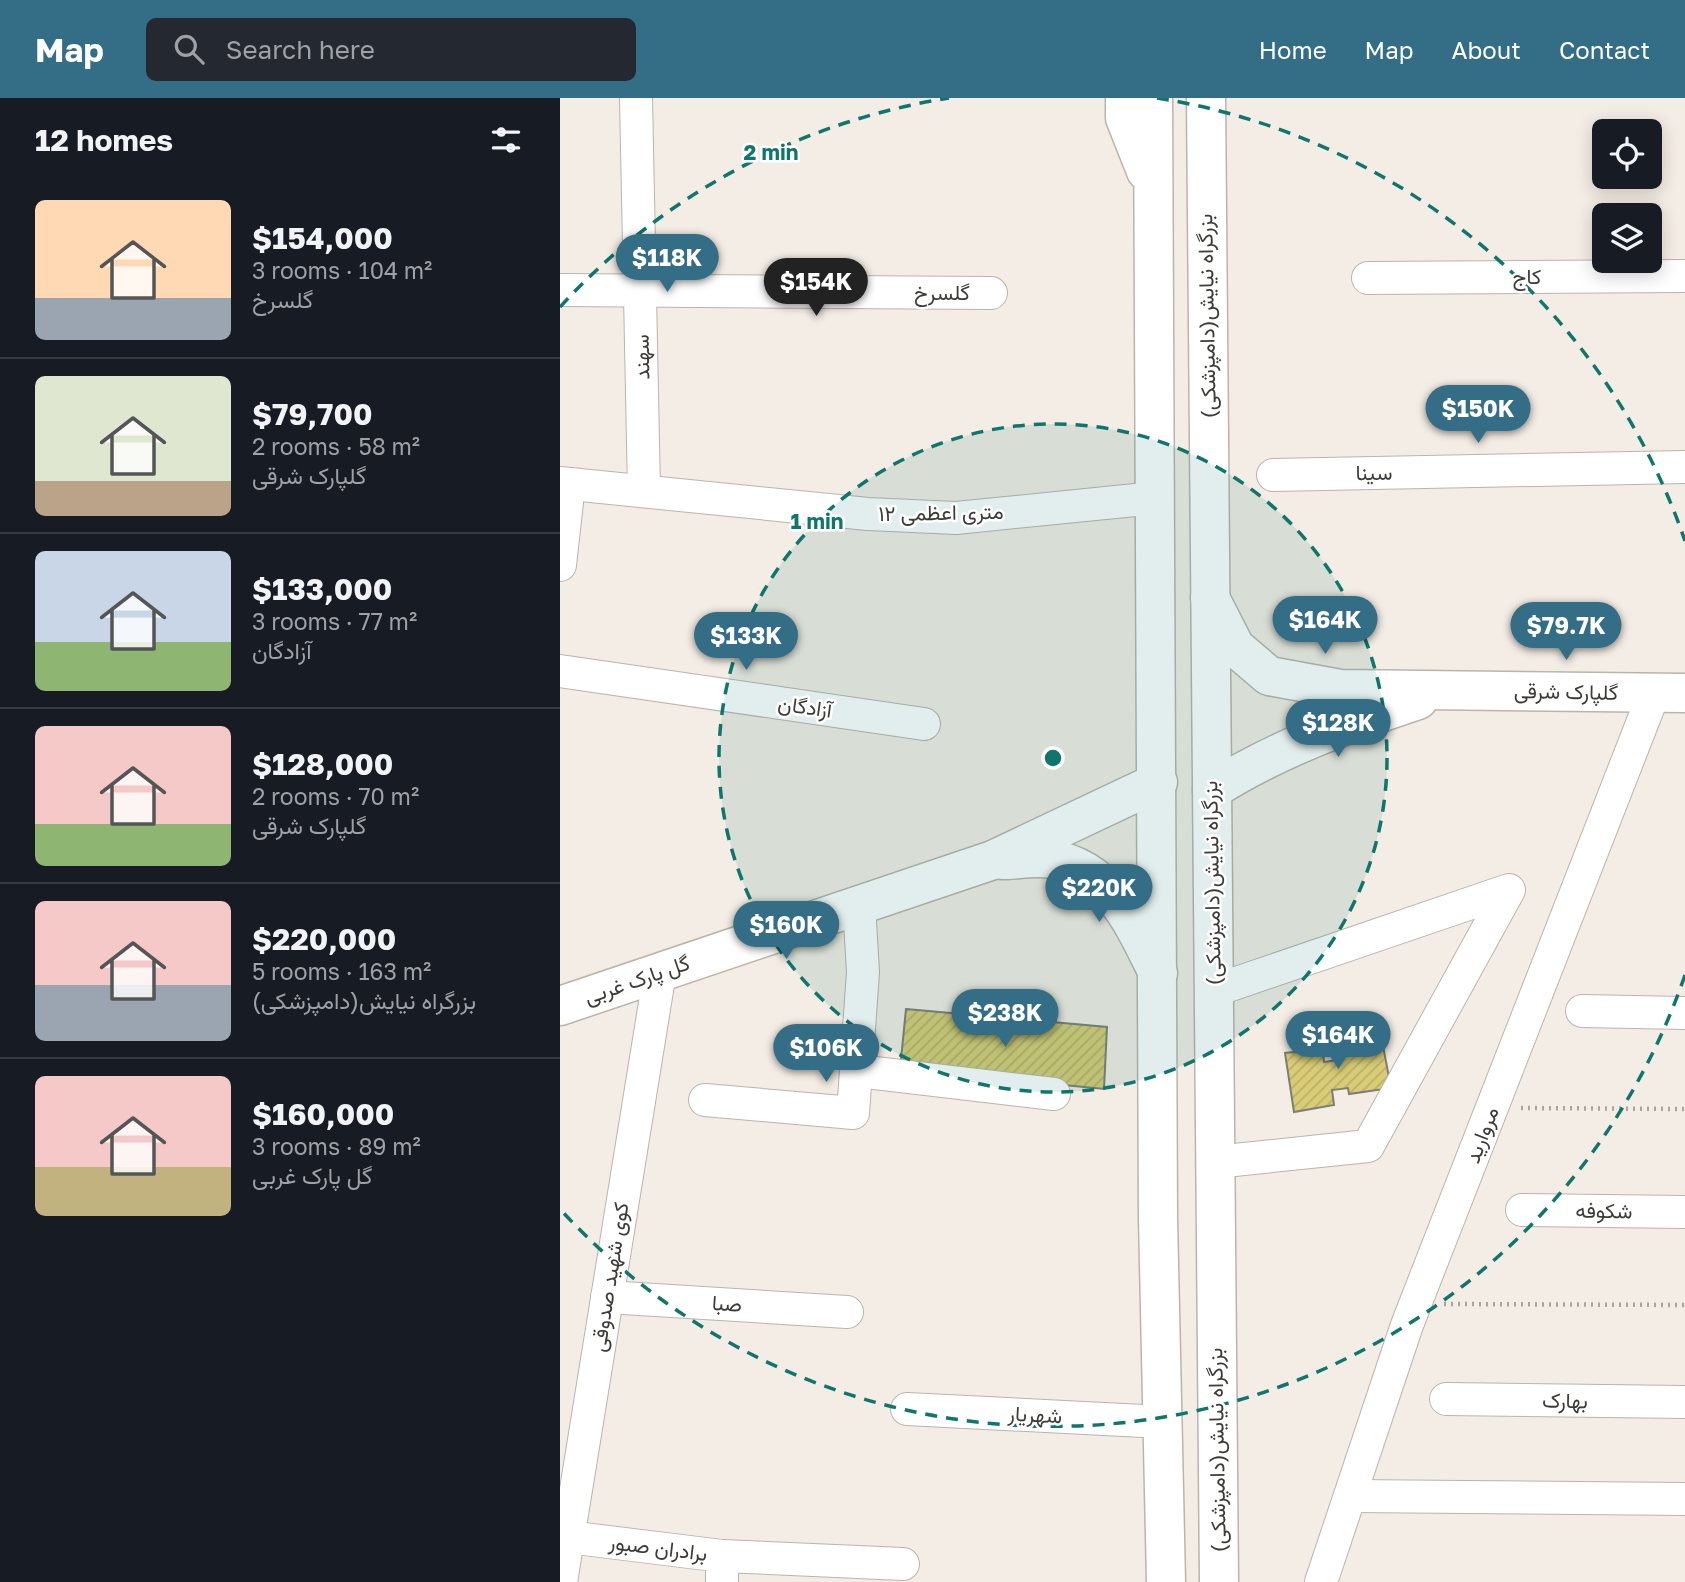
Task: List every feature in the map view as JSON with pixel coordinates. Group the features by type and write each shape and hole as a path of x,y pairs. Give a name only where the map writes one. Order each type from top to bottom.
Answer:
{"main road":[{"path":"1125,98 1125,118 1154,189"},
{"path":"1153,98 1158,1218 1166,1582"},
{"name":"بزرگراه نیایش(دامپزشکی)","path":"1206,98 1219,1582"},
{"path":"1205,184 1225,113 1225,98"},
{"name":"گلپارک شرقی","path":"1210,598 1235,647 1269,676 1340,689 1670,692"},
{"name":"گلپارک شرقی","path":"1212,790 1251,765 1334,728 1447,691"},
{"path":"993,860 1158,782"},
{"path":"993,860 1051,859 1094,875 1127,910 1158,973"},
{"name":"گل پارک غربی","path":"560,1006 993,860"}],"street":[{"name":"سهند","path":"635,98 644,491"},
{"name":"کاج","path":"1368,278 1685,276"},
{"name":"گلسرخ","path":"560,290 991,293"},
{"name":"سینا","path":"1273,475 1685,467"},
{"name":"۱۲ متری اعظمی","path":"564,483 868,514 956,518 1155,498"},
{"path":"560,565 564,483"},
{"name":"آزادگان","path":"560,671 925,724"},
{"name":"مروارید","path":"1321,1582 1416,1304 1492,1108 1670,692"},
{"path":"1213,991 1509,890 1368,1146 1215,1162"},
{"path":"705,1100 853,1113 863,972 859,905"},
{"name":"کوی شهید صدوقی","path":"561,1582 660,972"},
{"path":"1582,1011 1685,1013"},
{"path":"858,1071 1054,1094"},
{"name":"شکوفه","path":"1522,1210 1685,1212"},
{"name":"صبا","path":"607,1297 847,1312"},
{"name":"بهارک","path":"1446,1399 1685,1402"},
{"name":"شهریار","path":"907,1409 1163,1422"},
{"path":"1350,1496 1685,1499"},
{"name":"برادران صبور","path":"568,1537 722,1569 903,1564"}],"path":[{"path":"1492,1108 1685,1109"},
{"path":"1416,1304 1685,1306"}],"building":[{"path":"906,1009 1107,1027 1104,1089 900,1069"},
{"path":"1380,1030 1391,1088 1349,1094 1348,1088 1332,1090 1334,1105 1294,1112 1285,1053 1323,1049 1324,1062 1343,1059 1339,1037"}]}
